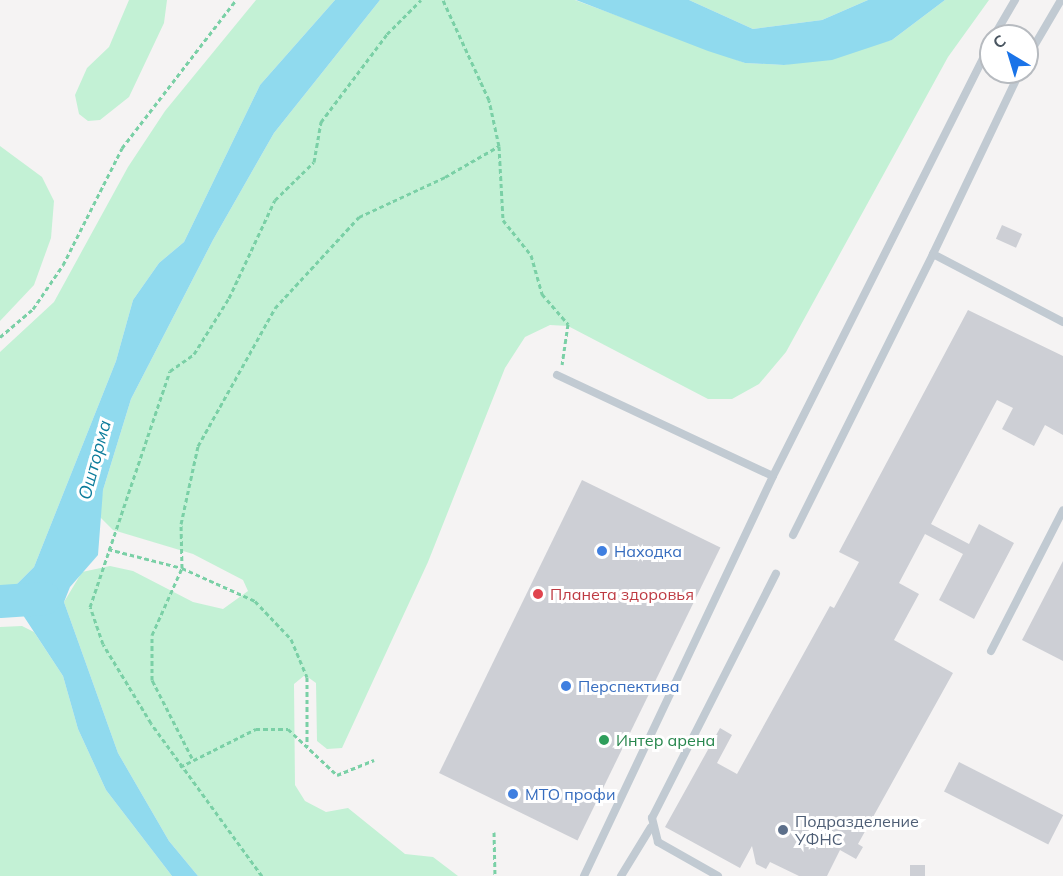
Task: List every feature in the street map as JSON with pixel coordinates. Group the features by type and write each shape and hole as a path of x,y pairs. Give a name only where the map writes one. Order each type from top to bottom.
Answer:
{"lane":[{"path":"1001,24 1016,0"},
{"path":"1039,38 1061,0"},
{"path":"584,876 773,477 979,67"},
{"path":"793,535 933,254 1014,84"},
{"path":"933,254 1063,322"},
{"path":"557,375 773,477"},
{"path":"991,651 1063,510"},
{"path":"621,876 651,826 776,574"},
{"path":"651,826 665,848 718,876"}],"path":[{"path":"0,337 33,309 63,265 122,148 236,0"},
{"path":"262,876 180,767 103,644 90,607 170,371 194,354 229,298 275,200 314,162 321,122 387,34 421,0"},
{"path":"443,0 489,100 499,146 503,220 531,255 542,294 568,324 557,375"},
{"path":"192,758 152,680 152,635 182,568 181,524 198,446 275,308 359,217 445,177 499,146"},
{"path":"108,549 182,568 255,601 291,639 307,677 307,746"},
{"path":"180,767 192,758 256,729 288,729 337,775 374,760"},
{"path":"494,832 495,876"}],"green space":[{"path":"129,0 167,0 164,23 129,97 100,120 88,121 79,114 75,95 87,68 109,47"},
{"path":"256,0 335,0 260,85 184,242 159,263 133,300 116,361 34,567 13,588 0,586 0,352 54,302 128,167 165,111"},
{"path":"380,0 575,0 745,63 784,65 892,40 945,0 989,0 948,57 786,352 759,384 732,399 708,399 568,326 550,325 525,337 505,368 428,562 342,748 327,749 317,741 316,683 305,675 294,684 295,785 305,801 326,812 348,808 405,854 433,857 458,876 198,876 169,841 118,753 64,602 82,572 110,566 133,571 193,602 223,609 248,591 243,580 193,554 113,530 98,515 103,490 131,399 213,240 274,133"},
{"path":"689,0 868,0 822,20 753,29"},
{"path":"0,146 42,177 54,201 51,238 34,285 0,321"},
{"path":"22,626 34,632 63,676 78,729 106,790 172,876 0,876 0,627"}],"water":[{"name":"Ошторма","path":"335,0 380,0 274,133 213,240 131,399 103,490 98,555 70,587 64,602 118,753 169,841 198,876 172,876 106,790 78,729 63,676 17,606 13,588 34,567 116,361 133,300 159,263 184,242 260,85"},
{"path":"576,0 689,0 753,29 822,20 868,0 945,0 892,40 832,60 784,65 745,63"}],"building":[{"path":"1002,225 1022,234 1016,248 996,239"},
{"path":"968,310 1063,356 1063,435 1045,425 1034,446 1002,429 1013,408 997,400 931,524 969,544 979,524 1014,543 974,619 939,600 963,554 925,534 899,583 919,594 894,640 953,673 858,844 863,847 856,859 840,850 827,876 799,876 770,862 766,869 756,864 752,846 740,868 665,827 720,728 732,735 717,763 737,774 830,606 834,608 859,562 839,552"},
{"name":"Перспектива","path":"582,480 720,548 578,841 439,773"},
{"path":"1063,561 1063,661 1022,640"},
{"path":"959,762 1063,815 1048,845 944,791"},
{"path":"910,865 925,865 925,876 910,876"}],"waterway":[{"path":"0,601 44,598"}],"place":[{"name":"Находка","path":"602,551"},
{"name":"Планета здоровья","path":"538,594"},
{"name":"Перспектива","path":"566,686"},
{"name":"Интер арена","path":"604,740"},
{"name":"МТО профи","path":"513,794"},
{"name":"Подразделение УФНС","path":"783,830"}]}
